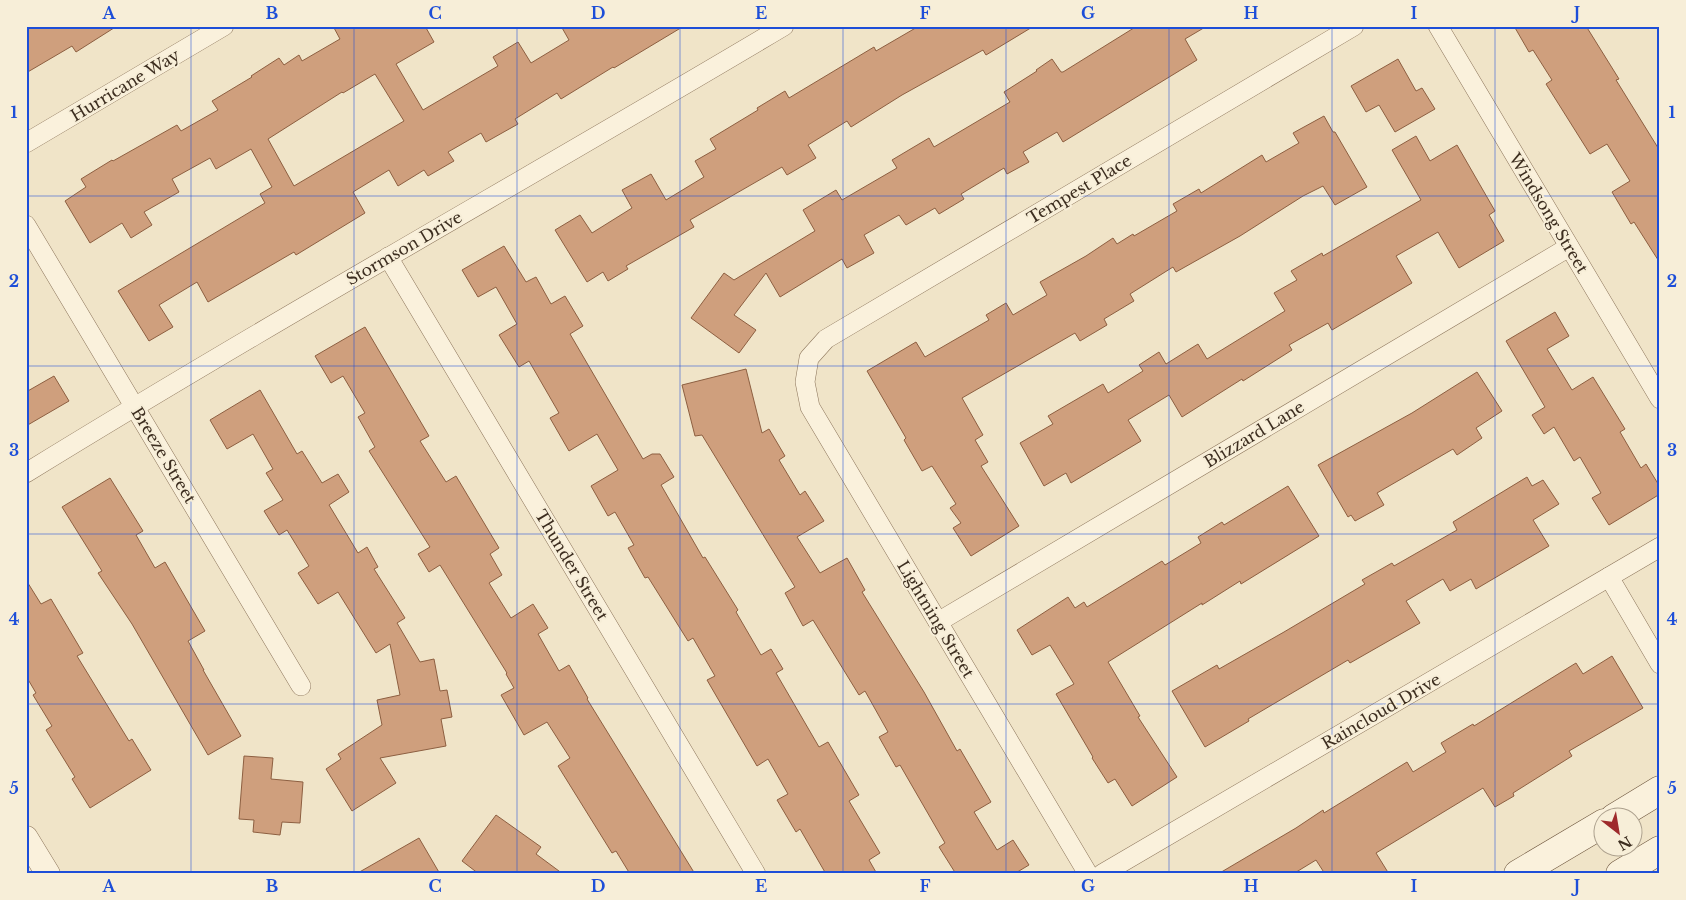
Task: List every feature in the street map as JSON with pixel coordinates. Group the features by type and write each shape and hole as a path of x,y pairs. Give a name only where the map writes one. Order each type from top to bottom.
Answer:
{"main road":[{"path":"1630,808 1660,790"},
{"path":"1518,874 1594,829"},
{"path":"1620,874 1660,850"}],"street":[{"name":"Hurricane Way","path":"26,143 224,26"},
{"name":"Stormson Drive","path":"26,473 760,32 784,26"},
{"name":"Tempest Place","path":"809,358 826,339 1354,26"},
{"name":"Windsong Street","path":"1438,26 1660,399"},
{"name":"Breeze Street","path":"26,225 301,686"},
{"name":"Blizzard Lane","path":"938,622 1569,247"},
{"name":"Thunder Street","path":"388,257 756,874"},
{"name":"Lightning Street","path":"809,358 805,382 810,407 1088,874"},
{"name":"Raincloud Drive","path":"1102,874 1660,547"},
{"path":"1609,577 1660,664"},
{"path":"26,838 48,874"}],"building":[{"path":"26,26 117,26 76,52 72,46 26,73"},
{"path":"333,26 425,26 434,42 396,64 423,110 498,66 493,57 518,42 531,63 569,40 561,26 684,26 561,99 557,93 515,119 518,124 486,142 481,133 448,152 454,161 428,176 424,170 398,186 389,170 353,192 365,213 296,255 294,252 208,302 197,282 159,305 173,327 149,341 118,291 265,203 260,194 272,187 251,149 216,169 210,158 172,179 179,192 144,212 152,225 131,238 122,223 90,243 65,201 86,187 81,179 177,125 181,131 218,110 212,101 279,58 284,65 299,55 302,61 340,39","holes":["375,74 404,121 294,186 268,139 342,92"]},
{"path":"919,26 1034,26 986,55 983,50 902,95 851,127 847,121 808,145 816,158 787,175 782,167 690,220 694,227 626,266 628,269 608,281 603,272 587,282 555,230 580,215 592,233 632,208 622,190 651,174 666,200 704,177 695,161 716,149 710,139 785,91 789,98 874,47 876,51"},
{"path":"1137,26 1207,26 1185,39 1197,60 1063,142 1057,132 1023,152 1029,162 1007,174 1004,168 961,194 964,199 939,214 935,208 906,225 899,215 864,235 874,253 847,268 842,259 780,297 766,273 734,315 756,330 739,353 691,318 724,273 734,280 815,231 803,210 836,190 842,200 897,168 892,160 929,138 934,147 1010,102 1004,92 1052,59 1061,72 1063,72"},
{"path":"1514,26 1586,26 1619,79 1616,80 1660,151 1660,263 1634,222 1631,224 1612,192 1630,181 1607,144 1590,154 1546,84 1552,80 1533,50 1529,52"},
{"path":"1398,59 1416,91 1422,88 1435,109 1395,132 1379,105 1366,112 1351,86"},
{"path":"1324,116 1367,187 1335,205 1323,186 1303,196 1240,236 1176,272 1173,267 1130,294 1134,301 1104,319 1107,325 1080,341 1075,333 962,398 983,435 975,440 988,462 981,466 1019,526 971,556 953,528 961,523 950,508 956,504 932,466 922,471 904,440 906,438 867,371 916,342 925,357 989,320 986,315 1006,303 1013,315 1047,295 1040,282 1113,238 1117,244 1133,234 1134,236 1177,211 1173,204 1199,189 1201,193 1262,155 1266,162 1299,143 1293,133"},
{"path":"1416,136 1430,161 1457,145 1495,211 1489,215 1504,241 1459,268 1438,232 1396,256 1412,283 1332,330 1328,323 1289,345 1292,350 1182,417 1169,395 1128,420 1141,441 1071,483 1066,473 1044,486 1020,443 1053,424 1048,416 1103,384 1108,393 1143,371 1139,365 1159,352 1166,364 1198,344 1207,359 1285,311 1274,293 1297,280 1291,271 1322,253 1323,256 1421,200 1392,150"},
{"path":"504,246 526,282 536,277 551,304 565,296 583,326 570,334 643,459 652,454 660,454 674,477 661,485 703,558 705,557 738,610 736,612 761,655 771,649 783,669 776,673 819,747 828,742 859,795 849,801 880,853 869,860 877,874 826,874 800,829 796,832 777,800 788,794 768,759 757,766 707,680 715,676 693,638 688,641 648,577 645,578 628,548 634,545 615,512 608,516 591,486 618,470 597,434 569,451 550,418 559,413 529,361 519,367 499,335 517,324 496,287 478,297 462,270"},
{"path":"1555,312 1569,336 1547,349 1572,390 1593,377 1625,429 1620,432 1641,468 1646,464 1660,487 1660,494 1609,525 1592,498 1601,493 1580,457 1574,461 1554,427 1544,434 1532,415 1545,407 1506,341"},
{"path":"365,327 429,436 420,441 446,482 456,476 499,548 490,554 502,575 489,583 511,618 533,604 548,628 538,634 559,671 569,665 587,699 695,874 630,874 616,851 612,853 558,766 570,758 547,722 524,735 501,695 514,688 507,673 440,565 429,572 418,554 430,547 369,451 375,447 358,417 365,413 343,376 331,383 315,356"},
{"path":"746,369 762,433 769,429 785,456 779,460 800,495 805,491 824,521 797,537 820,573 847,558 865,590 862,592 924,692 957,751 960,749 991,802 974,812 997,850 1013,840 1029,865 1014,874 956,874 939,847 945,843 900,765 896,767 879,737 888,732 865,691 859,695 813,620 803,626 785,593 795,587 702,435 695,436 682,385"},
{"path":"1477,372 1502,411 1476,428 1482,438 1457,455 1453,449 1377,493 1384,505 1355,521 1351,515 1348,517 1318,465 1412,413"},
{"path":"54,376 69,401 26,426 26,392"},
{"path":"260,390 297,454 302,451 322,483 338,474 349,492 329,505 358,553 367,547 378,567 374,569 405,618 397,623 420,662 434,659 440,691 447,690 452,717 441,719 446,746 380,758 396,783 352,811 326,769 341,759 338,754 382,725 377,700 400,695 390,644 376,653 338,592 318,604 298,573 309,566 287,530 279,535 264,511 283,500 266,473 273,469 253,434 227,449 210,420"},
{"path":"1527,477 1532,486 1543,480 1559,504 1533,520 1549,546 1476,589 1471,579 1450,591 1443,579 1406,601 1420,623 1350,663 1348,660 1248,719 1249,721 1205,747 1172,691 1217,665 1219,669 1365,584 1362,580 1392,563 1394,566 1457,530 1453,522"},
{"path":"110,478 143,531 136,535 155,568 165,562 205,631 188,641 241,736 208,755 132,624 98,573 102,571 62,507"},
{"path":"1288,486 1319,536 1241,584 1240,581 1202,605 1202,603 1108,662 1140,716 1138,717 1177,777 1132,806 1115,779 1108,783 1056,694 1074,684 1050,645 1032,655 1017,630 1068,597 1075,608 1084,602 1087,607 1162,561 1165,565 1201,543 1198,537 1222,522 1224,525"},
{"path":"26,580 41,604 51,599 83,653 77,656 129,741 132,739 151,770 90,808 72,779 75,777 46,730 52,726 33,695 36,693 26,676"},
{"path":"1612,656 1643,708 1569,751 1572,756 1513,793 1514,796 1495,807 1483,788 1376,853 1389,874 1325,874 1316,860 1293,874 1218,874 1323,810 1324,813 1407,762 1413,772 1446,752 1441,743 1473,724 1474,726 1576,663 1583,674"},
{"path":"244,756 273,758 271,779 303,782 300,823 282,822 280,835 253,832 254,820 239,819"},
{"path":"496,815 541,847 536,854 563,874 479,874 462,861"},
{"path":"419,838 440,874 356,874"}]}
